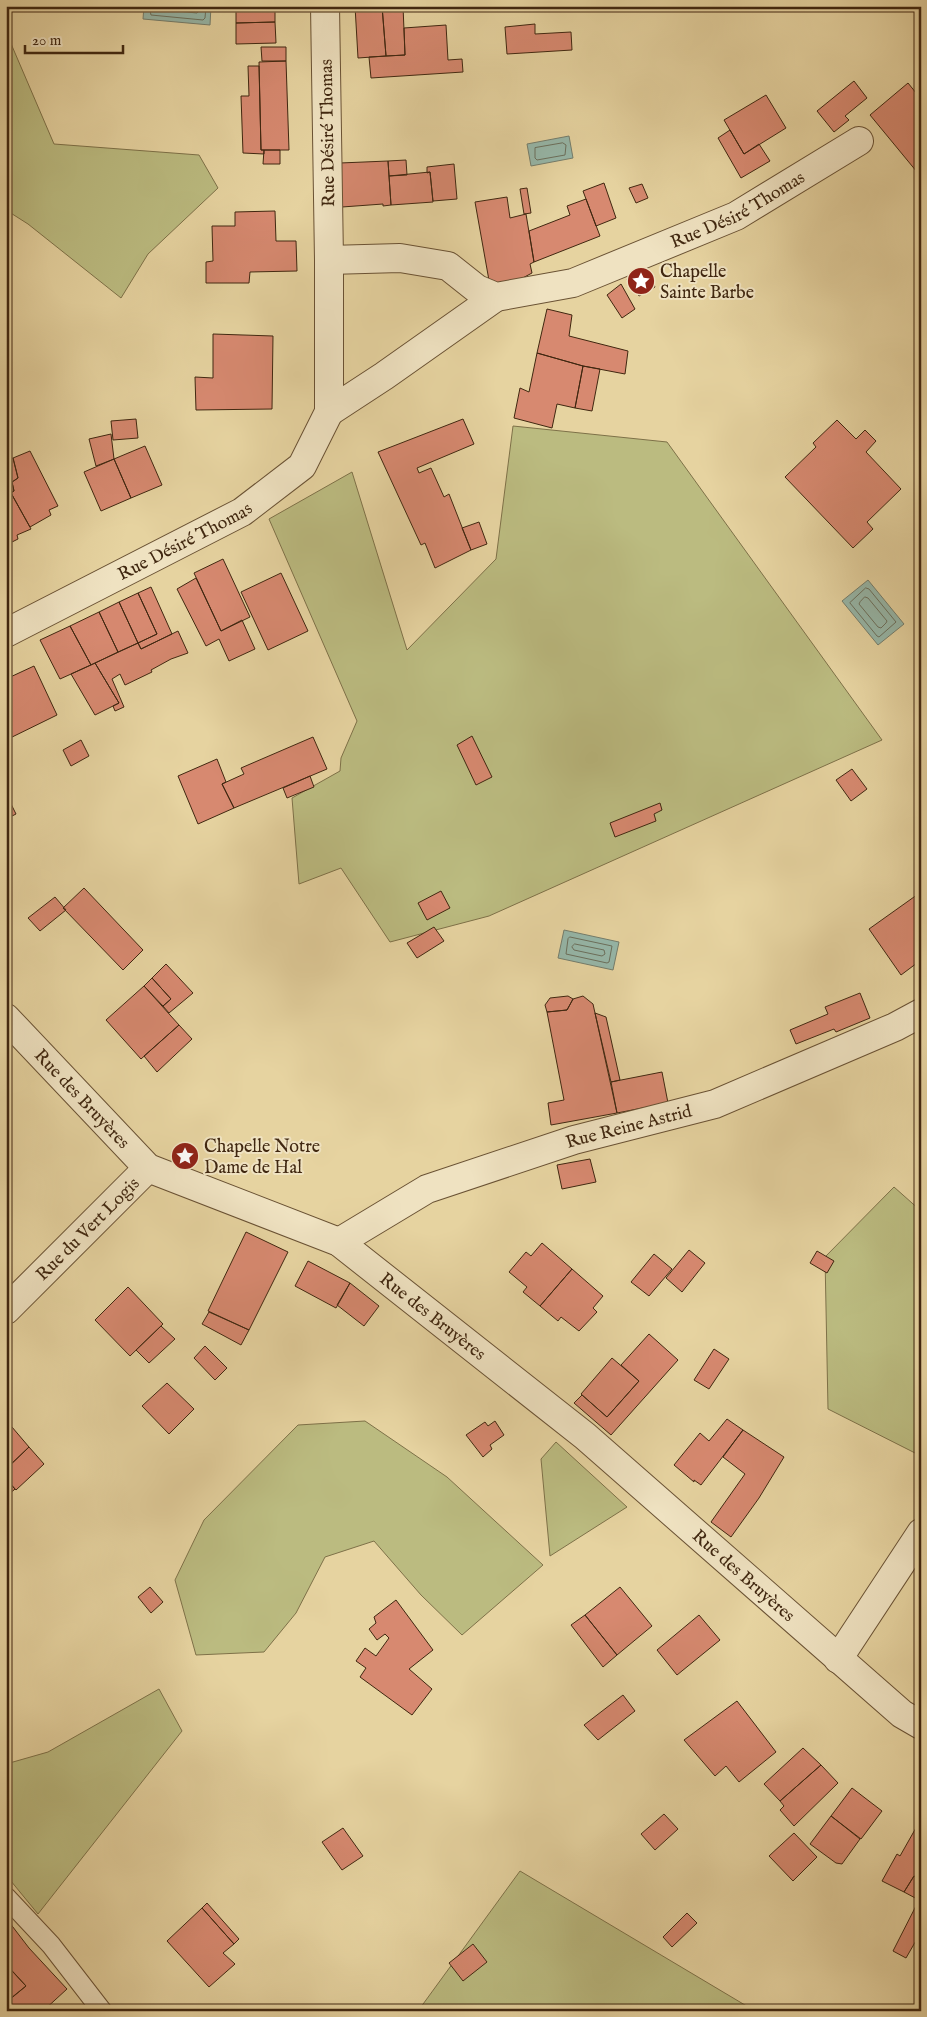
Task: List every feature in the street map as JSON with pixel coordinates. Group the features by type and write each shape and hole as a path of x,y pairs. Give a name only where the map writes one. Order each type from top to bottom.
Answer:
{"street":[{"name":"Rue Désiré Thomas","path":"6,632 242,512 302,466 329,412 325,6"},
{"name":"Rue Désiré Thomas","path":"329,412 496,298 573,283 736,216 859,141"},
{"path":"329,260 400,258 448,266 477,289 496,298"},
{"name":"Rue Reine Astrid","path":"339,1242 427,1189 574,1140 715,1104 895,1027 921,1013"},
{"name":"Rue des Bruyères","path":"6,1018 148,1168 339,1242 585,1436 838,1659 902,1714 921,1725"},
{"name":"Rue du Vert Logis","path":"6,1310 148,1168"},
{"path":"838,1659 921,1533"}],"lane":[{"path":"6,1897 51,1945 102,2011"}],"green space":[{"path":"6,32 54,144 199,155 218,188 148,254 121,298 28,224 6,210"},
{"path":"513,426 667,442 882,740 489,916 390,942 341,868 299,884 292,798 340,771 341,758 357,721 269,519 352,472 407,650 496,559"},
{"path":"894,1187 921,1211 921,1456 828,1409 825,1257"},
{"path":"365,1421 447,1477 543,1565 462,1635 421,1595 374,1541 325,1557 296,1613 264,1652 196,1655 175,1580 204,1520 298,1425"},
{"path":"556,1442 627,1507 550,1556 541,1459"},
{"path":"159,1689 182,1731 38,1914 6,1875 6,1764 48,1752"},
{"path":"520,1871 755,2011 418,2011"}],"water":[{"path":"144,6 211,6 210,25 143,19"},
{"path":"569,136 573,158 531,166 527,144"},
{"path":"868,580 904,624 878,645 842,601"},
{"path":"564,930 619,942 613,970 558,958"}],"building":[{"path":"236,6 275,6 275,22 236,23"},
{"path":"355,6 382,6 386,56 358,58"},
{"path":"382,6 403,6 405,55 386,56"},
{"path":"275,22 276,43 236,44 236,23"},
{"path":"535,24 535,34 571,32 572,50 507,54 505,27"},
{"path":"446,25 448,60 462,59 463,72 371,78 369,57 405,55 404,28"},
{"path":"261,47 286,47 286,61 262,61"},
{"path":"286,61 289,150 261,150 259,62"},
{"path":"248,66 259,66 261,150 264,150 264,154 243,153 241,96 249,96"},
{"path":"854,81 867,98 845,116 849,120 834,132 817,111"},
{"path":"908,83 921,99 921,169 917,172 870,115"},
{"path":"766,95 786,128 744,154 724,120"},
{"path":"730,130 744,154 759,144 770,161 741,178 718,138"},
{"path":"264,150 280,150 280,164 263,164"},
{"path":"406,160 407,175 389,176 388,161"},
{"path":"388,161 391,205 342,207 340,163"},
{"path":"454,164 457,199 433,201 430,172 427,173 427,167"},
{"path":"430,172 433,202 391,205 389,176"},
{"path":"604,183 616,218 596,226 583,191"},
{"path":"642,184 648,198 636,203 629,188"},
{"path":"527,188 531,213 524,214 520,189"},
{"path":"507,197 510,218 526,214 534,262 530,264 532,273 517,281 490,286 475,202"},
{"path":"586,199 600,236 534,262 529,231 570,215 567,206"},
{"path":"275,211 276,241 296,241 297,271 250,272 249,283 206,283 206,262 213,261 212,226 235,226 235,212"},
{"path":"645,269 655,287 639,296 627,279"},
{"path":"621,284 635,309 622,318 607,295"},
{"path":"547,309 572,315 569,336 628,351 625,374 583,366 537,353"},
{"path":"213,334 273,336 272,409 196,410 195,377 213,378"},
{"path":"537,353 583,366 575,408 557,404 552,428 514,418 520,388 529,392"},
{"path":"583,366 600,369 592,411 575,408"},
{"path":"136,419 138,438 113,440 111,421"},
{"path":"463,419 474,444 417,468 419,473 431,468 444,497 449,494 471,550 435,568 425,543 421,545 378,452"},
{"path":"837,420 856,439 865,430 876,441 866,452 901,489 867,522 873,529 853,548 785,477 816,447 813,443"},
{"path":"111,434 114,459 96,466 89,439"},
{"path":"145,446 162,485 131,498 114,459"},
{"path":"30,451 58,506 49,510 51,515 30,527 11,493 14,491 12,482 18,478 13,458"},
{"path":"13,458 18,478 12,482 14,491 6,495 6,461"},
{"path":"114,459 131,498 101,511 84,472"},
{"path":"11,493 31,529 17,535 18,539 6,545 6,495"},
{"path":"479,522 487,544 471,550 462,528"},
{"path":"223,559 250,617 221,631 194,573"},
{"path":"281,573 308,631 268,650 241,592"},
{"path":"196,578 221,631 242,620 255,649 229,661 219,639 206,646 177,589"},
{"path":"151,587 172,634 141,649 138,643 157,634 138,593"},
{"path":"138,593 157,634 138,643 119,602"},
{"path":"119,602 138,643 118,652 99,612"},
{"path":"99,612 118,652 91,665 70,626"},
{"path":"70,626 91,665 60,679 40,640"},
{"path":"178,631 188,653 171,659 151,670 152,672 125,685 120,674 112,679 124,707 115,711 113,706 119,703 95,663 138,643 141,649"},
{"path":"95,663 119,703 95,715 71,674"},
{"path":"34,666 57,715 6,740 6,679"},
{"path":"472,736 492,777 476,785 457,745"},
{"path":"313,737 327,769 234,808 222,784 244,774 241,768"},
{"path":"81,740 89,756 71,766 63,750"},
{"path":"217,759 226,782 222,784 234,808 198,824 178,776"},
{"path":"852,769 867,789 851,801 836,780"},
{"path":"310,776 314,787 287,798 283,788"},
{"path":"8,798 16,814 6,819 6,799"},
{"path":"660,803 662,810 654,814 656,821 615,837 610,823"},
{"path":"84,888 143,950 123,970 63,908"},
{"path":"441,891 450,908 427,920 418,903"},
{"path":"921,892 921,960 901,975 869,929"},
{"path":"55,897 66,910 40,931 28,918"},
{"path":"434,927 444,941 417,958 407,943"},
{"path":"166,964 193,993 169,1013 163,1006 171,999 152,978"},
{"path":"152,978 171,999 163,1006 144,986"},
{"path":"144,986 179,1025 141,1059 106,1020"},
{"path":"860,993 870,1018 836,1032 834,1029 796,1044 790,1030 828,1014 825,1007"},
{"path":"568,996 573,999 567,1010 547,1012 545,1005 550,998"},
{"path":"583,996 593,1004 617,1113 551,1125 548,1103 564,1100 547,1012 567,1010 573,999"},
{"path":"595,1013 606,1017 620,1080 611,1082"},
{"path":"179,1025 192,1039 157,1072 144,1056"},
{"path":"662,1072 668,1103 617,1113 611,1082"},
{"path":"590,1159 596,1182 562,1189 557,1165"},
{"path":"246,1232 288,1252 249,1330 208,1311"},
{"path":"542,1243 572,1269 540,1306 523,1292 527,1287 509,1272 526,1252 531,1256"},
{"path":"689,1250 705,1263 682,1292 666,1278"},
{"path":"817,1251 834,1261 827,1273 810,1263"},
{"path":"654,1254 672,1269 649,1296 631,1282"},
{"path":"308,1261 350,1283 336,1308 295,1286"},
{"path":"572,1269 603,1296 593,1308 597,1312 579,1331 561,1317 558,1321 540,1306"},
{"path":"350,1283 379,1306 364,1326 337,1305"},
{"path":"128,1287 163,1324 130,1356 95,1320"},
{"path":"209,1312 249,1330 241,1345 202,1324"},
{"path":"161,1326 175,1339 149,1363 136,1350"},
{"path":"649,1334 678,1360 611,1435 574,1403 582,1395 607,1417 639,1381 621,1365"},
{"path":"205,1346 227,1368 215,1380 194,1358"},
{"path":"714,1349 729,1359 709,1389 694,1380"},
{"path":"612,1358 639,1381 607,1417 581,1394"},
{"path":"167,1383 194,1409 169,1434 142,1406"},
{"path":"727,1419 743,1430 701,1485 694,1480 694,1482 674,1465 700,1433 709,1441"},
{"path":"6,1420 29,1447 6,1469"},
{"path":"495,1421 504,1435 490,1445 492,1449 483,1457 466,1435 485,1422 488,1426"},
{"path":"743,1430 784,1457 759,1498 731,1537 711,1522 745,1474 723,1457"},
{"path":"29,1447 44,1464 16,1490 6,1479 6,1469"},
{"path":"6,1479 15,1489 7,1496 6,1496"},
{"path":"150,1587 163,1602 151,1613 138,1597"},
{"path":"620,1587 652,1626 617,1655 585,1615"},
{"path":"396,1600 433,1650 409,1669 432,1689 412,1715 360,1677 366,1668 356,1661 365,1648 376,1656 389,1638 385,1634 377,1640 369,1629 376,1623 374,1617"},
{"path":"585,1615 617,1655 603,1667 571,1625"},
{"path":"699,1615 720,1640 677,1675 657,1650"},
{"path":"623,1695 635,1711 598,1740 584,1725"},
{"path":"737,1701 776,1752 739,1782 726,1766 715,1776 684,1740"},
{"path":"803,1748 821,1765 780,1801 764,1784"},
{"path":"821,1765 838,1783 794,1826 780,1810 784,1806 780,1801"},
{"path":"852,1788 882,1811 861,1839 831,1816"},
{"path":"664,1814 678,1829 655,1850 641,1834"},
{"path":"831,1816 860,1839 842,1864 836,1863 810,1844"},
{"path":"921,1819 921,1880 914,1876 904,1892 882,1881 897,1854 900,1856"},
{"path":"343,1828 363,1856 342,1870 322,1842"},
{"path":"794,1833 817,1857 793,1881 769,1856"},
{"path":"914,1876 921,1880 921,1932 906,1958 893,1951 919,1900 904,1892"},
{"path":"207,1903 239,1939 234,1944 202,1908"},
{"path":"202,1908 234,1944 223,1953 235,1964 209,1987 167,1941"},
{"path":"687,1913 697,1923 672,1947 663,1937"},
{"path":"6,1918 29,1948 67,1989 43,2011 6,2011 6,2002 26,1986 6,1964"},
{"path":"473,1944 487,1962 463,1981 449,1963"},
{"path":"12,1971 26,1986 8,2001 6,1981 10,1978 7,1975"}],"place":[{"name":"Chapelle Sainte Barbe","path":"641,281"},
{"name":"Chapelle Notre Dame de Hal","path":"185,1156"}]}
